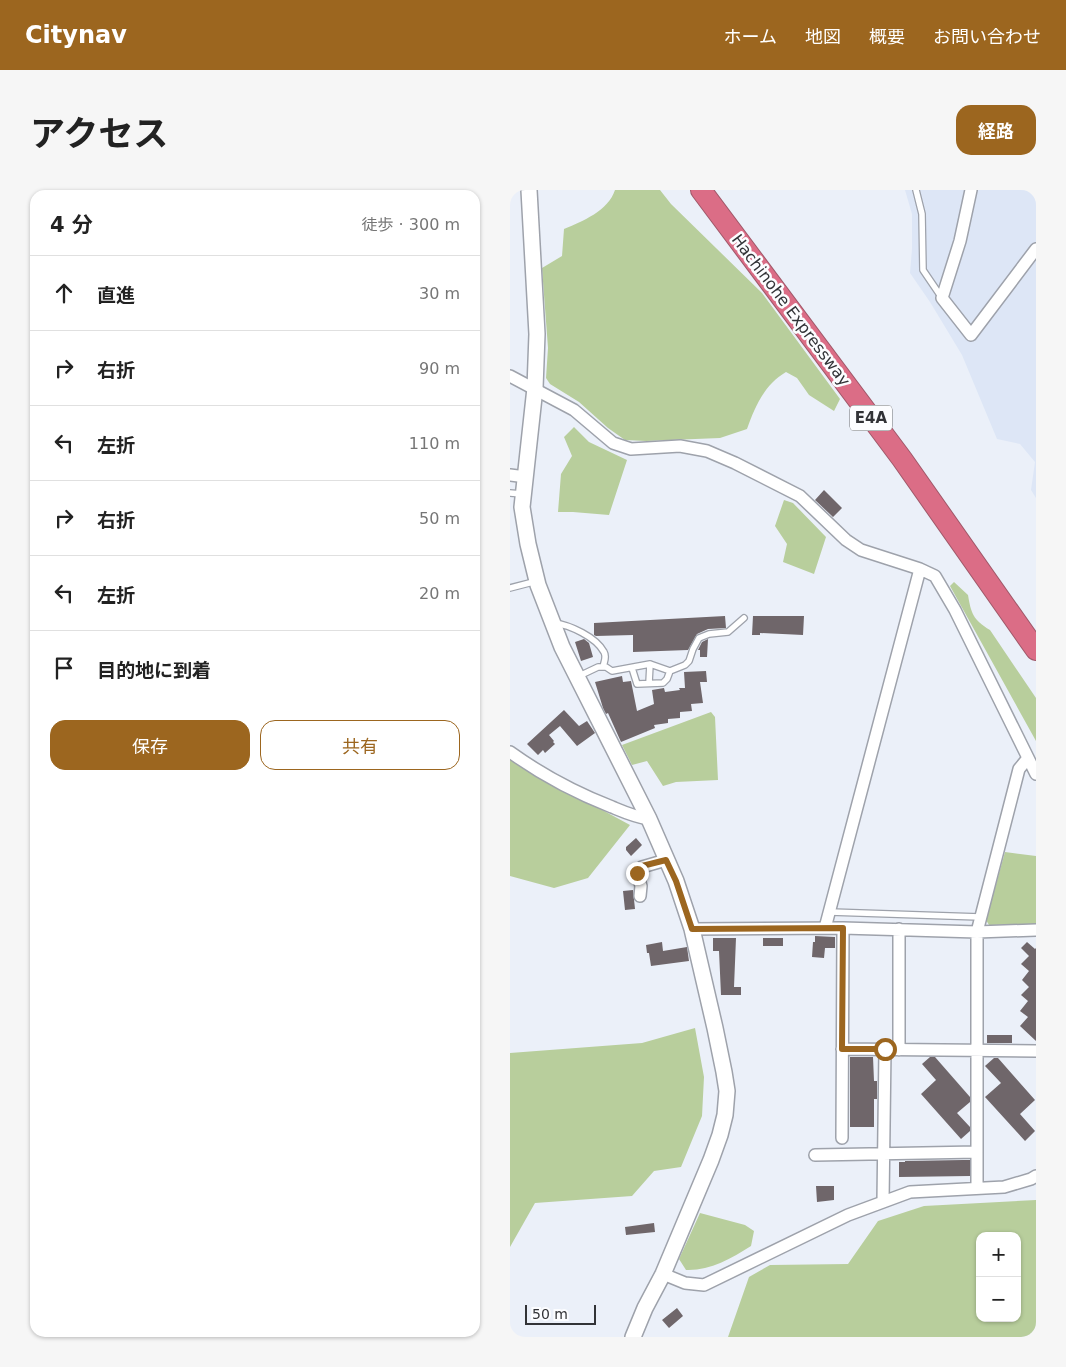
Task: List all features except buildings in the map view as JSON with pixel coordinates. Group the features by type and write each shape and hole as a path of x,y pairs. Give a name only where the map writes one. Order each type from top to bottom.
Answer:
{"highway":[{"name":"Hachinohe Expressway","path":"701,190 902,459 1036,650"}],"street":[{"path":"529,190 537,334 535,388 526,477 517,493 522,507 528,544 537,581 562,647 648,819 676,881 692,929 727,1091 725,1114 711,1160 634,1337"},
{"path":"971,190 960,241 942,298 971,335 1036,248"},
{"path":"510,376 574,410 613,443 631,449 680,446 707,451 800,496 846,540 861,550 920,569 935,576 956,610 1033,765 1019,769 977,932 977,1188"},
{"path":"510,476 526,477"},
{"path":"825,928 920,569"},
{"path":"510,752 554,781 592,800 637,817 648,819"},
{"path":"640,896 641,886 637,873 642,866 666,860"},
{"path":"692,929 843,928 977,932 1036,930"},
{"path":"842,1138 843,928"},
{"path":"899,929 899,1050"},
{"path":"842,1049 1036,1051"},
{"path":"883,1201 885,1049"},
{"path":"816,1155 977,1152"},
{"path":"663,1274 685,1283 704,1284 848,1215 910,1192 1004,1187 1036,1176"}],"lane":[{"path":"916,190 922,214 923,270 942,298"},
{"path":"510,588 537,581"},
{"path":"577,677 598,667 612,671 650,664 670,671 685,665 689,661 699,638 709,634 728,632 744,618"},
{"path":"553,623 577,629 598,646 605,653 606,658 603,667"},
{"path":"649,683 650,664"},
{"path":"632,668 637,684 663,683 670,671"},
{"path":"830,912 981,918"}],"shaded area":[{"path":"905,190 1036,190 1036,498 1031,490 1035,462 1020,444 997,439 962,355 910,273 912,214"}],"green space":[{"path":"615,190 660,190 671,204 762,293 840,399 834,411 809,395 797,378 786,372 772,383 761,397 747,429 720,438 625,440 608,428 579,402 550,384 546,378 548,348 542,268 562,256 564,229 587,219 601,209 607,204"},
{"path":"574,427 589,442 627,460 609,515 558,512 561,474 572,456 564,437"},
{"path":"784,500 793,503 826,537 814,574 783,562 787,544 775,526"},
{"path":"954,582 968,595 974,616 990,630 1036,698 1036,741 950,586"},
{"path":"711,712 715,717 718,780 676,782 663,786 647,761 632,765 622,745"},
{"path":"510,760 630,825 588,878 554,888 510,876"},
{"path":"1005,852 1036,856 1036,924 989,925 986,920"},
{"path":"695,1028 704,1077 702,1116 681,1167 654,1171 632,1196 535,1203 510,1247 510,1053 642,1043"},
{"path":"1036,1200 1036,1337 728,1337 749,1277 770,1265 848,1264 878,1221 924,1206"},
{"path":"700,1213 745,1225 754,1231 751,1246 720,1263 695,1270 686,1270 679,1259"}],"route":[{"path":"637,873 642,866 666,860 676,881 692,929 843,928 842,1049 885,1049"}]}
